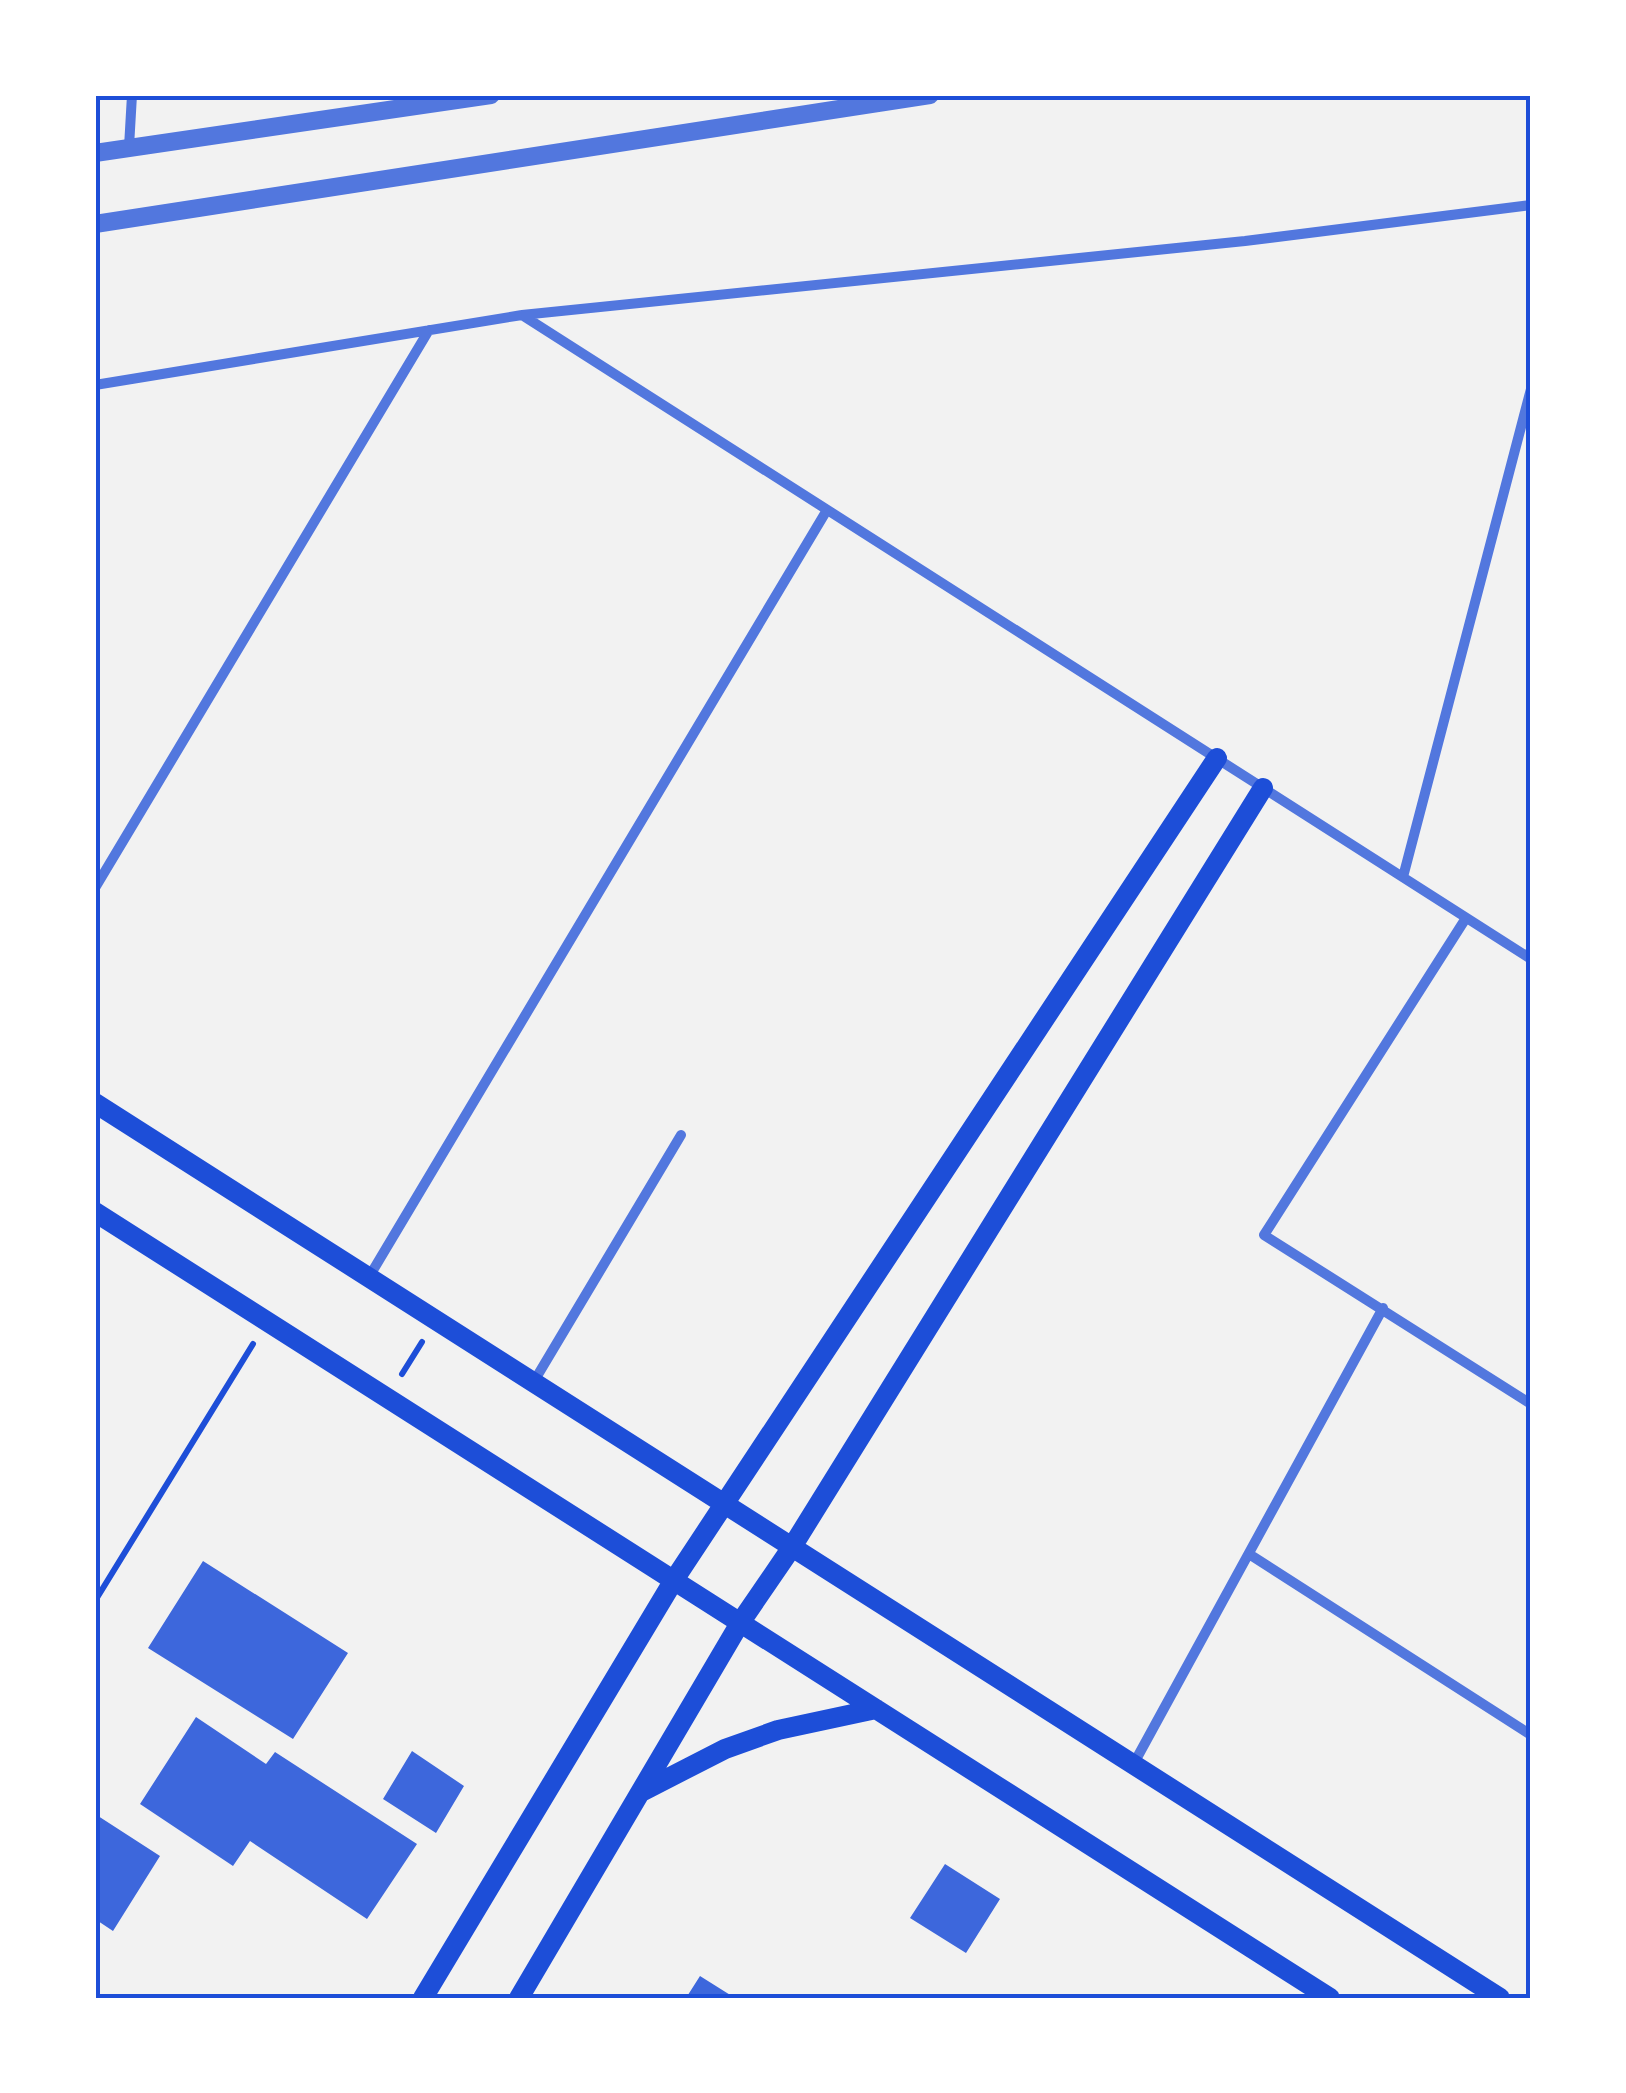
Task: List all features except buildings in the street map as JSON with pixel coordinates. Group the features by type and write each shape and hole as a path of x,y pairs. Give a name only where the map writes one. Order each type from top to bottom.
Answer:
{"main road":[{"path":"423,1998 674,1580 1217,758"},
{"path":"519,1998 740,1623 792,1547 1263,788"},
{"path":"95,1103 1500,1998"},
{"path":"95,1212 1330,1998"},
{"path":"639,1792 725,1748 778,1730 876,1709"}],"street":[{"path":"130,147 132,95"},
{"path":"95,153 491,95"},
{"path":"95,224 930,95"},
{"path":"95,385 522,315 1245,241 1531,206"},
{"path":"522,315 1531,959"},
{"path":"95,888 429,330"},
{"path":"1403,877 1531,389"},
{"path":"369,1278 827,510"},
{"path":"1466,918 1264,1235 1531,1404"},
{"path":"534,1382 681,1134"},
{"path":"1133,1764 1383,1308"},
{"path":"1248,1554 1531,1735"}],"path":[{"path":"387,1398 436,1320"},
{"path":"95,1601 267,1322"}]}
